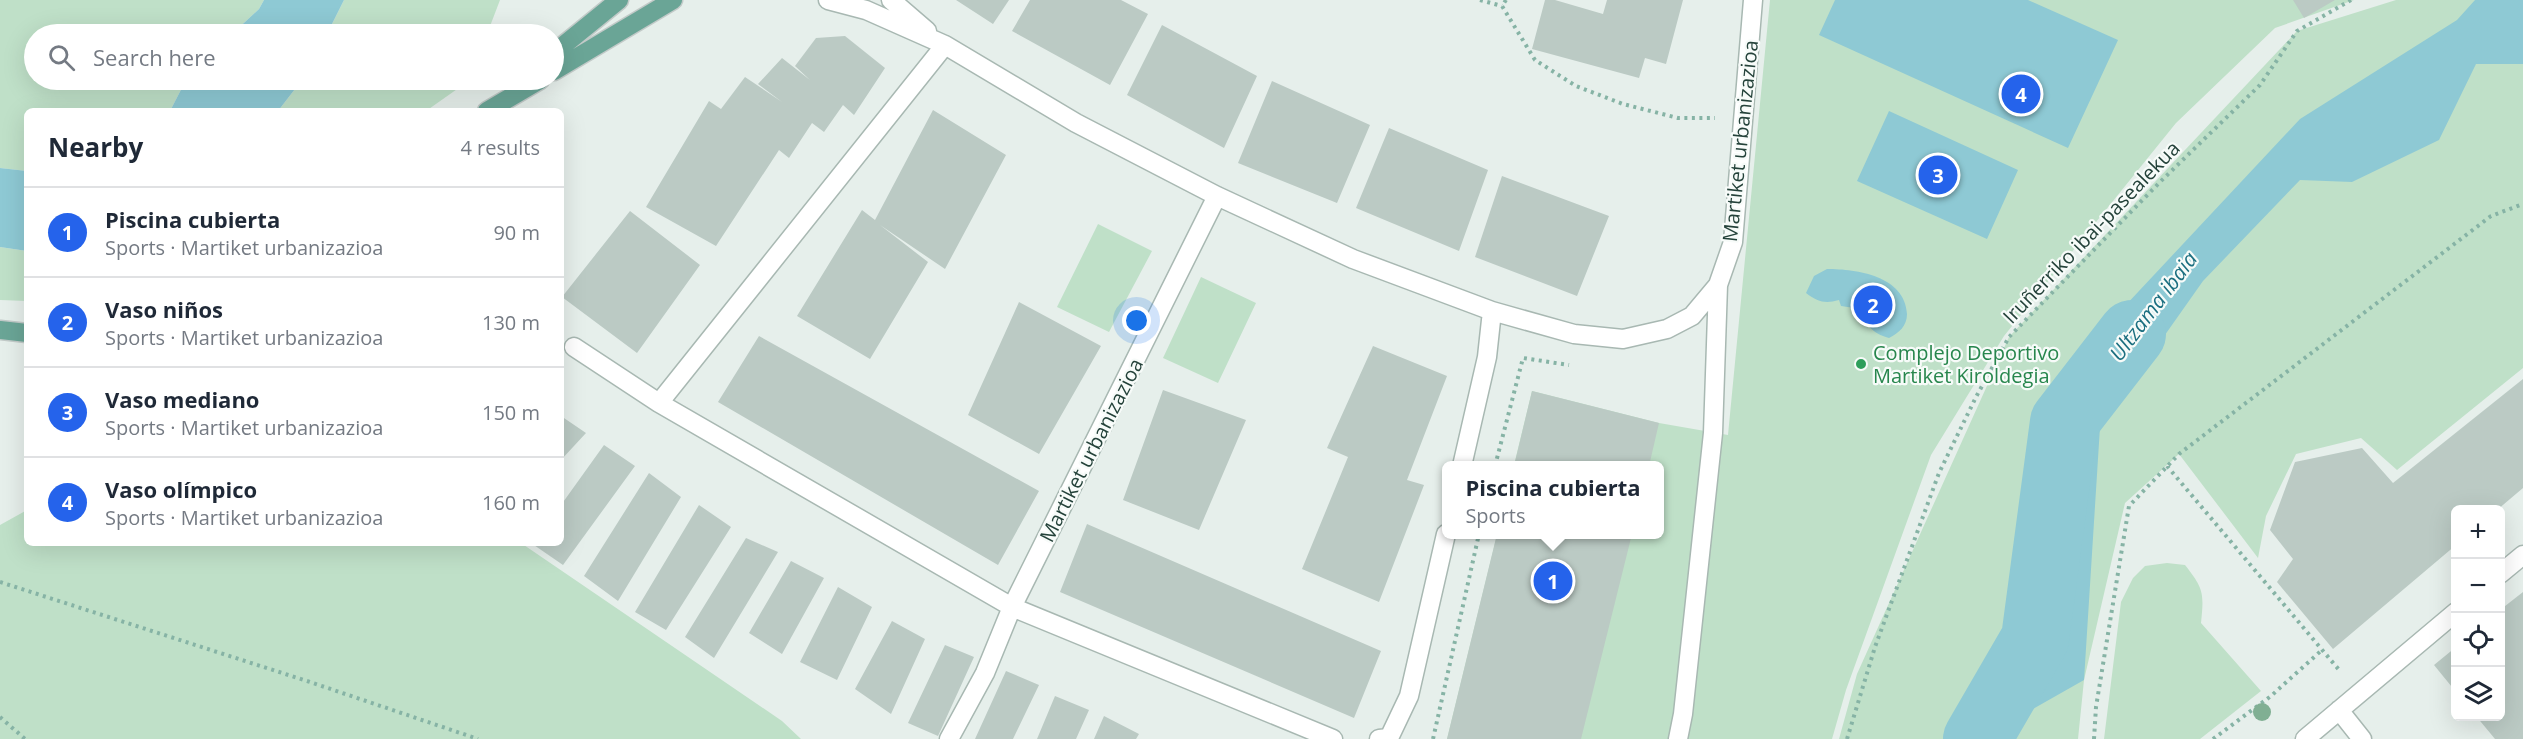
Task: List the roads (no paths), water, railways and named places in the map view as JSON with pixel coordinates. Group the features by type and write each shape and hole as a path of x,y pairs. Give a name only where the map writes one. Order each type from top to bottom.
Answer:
{"main road":[{"path":"564,44 619,0"},
{"path":"564,65 673,0"},
{"path":"485,108 507,90"},
{"path":"492,108 523,90"},
{"path":"0,330 24,333"}],"street":[{"name":"Martiket urbanizazioa","path":"828,0 866,10 945,45 1076,123 1217,196 1353,259 1492,311 1574,334 1623,339 1667,329 1692,316 1718,285 1732,242 1754,0"},
{"name":"Martiket urbanizazioa","path":"891,0 945,45"},
{"path":"659,403 945,45"},
{"name":"Martiket urbanizazioa","path":"949,739 984,674 1012,607 1217,196"},
{"path":"1678,739 1685,702 1713,433 1718,285"},
{"path":"1463,461 1487,357 1492,311"},
{"path":"574,347 659,403 1012,607 1333,739"},
{"path":"1379,739 1389,738 1409,696 1445,539"},
{"path":"2505,570 2523,555"},
{"path":"2305,739 2455,613"},
{"path":"2339,710 2362,739"}],"water":[{"path":"264,0 344,0 332,24 243,24 259,9"},
{"path":"1835,0 2028,0 2118,40 2068,148 1819,35"},
{"path":"2475,0 2523,0 2523,64 2476,64 2439,140 2352,182 2300,180 2203,281 2100,427 2084,680 2026,713 2015,739 1950,739 1965,707 2044,680 2032,499 2124,307 2300,119 2457,20"},
{"path":"181,90 294,90 280,108 172,108"},
{"path":"1889,111 2018,170 1987,239 1857,181"},
{"path":"0,168 24,171 24,251 0,247"},
{"path":"1827,269 1865,273 1889,283 1904,301 1907,318 1902,329 1889,338 1883,336 1870,328 1861,309 1841,306 1839,300 1822,301 1806,293 1814,276"}],"waterway":[{"name":"Ultzama ibaia","path":"1977,739 2035,639 2064,422 2132,334"}],"place":[{"name":"Vaso olímpico","path":"2021,94"},
{"name":"Vaso mediano","path":"1938,175"},
{"name":"Vaso niños","path":"1873,305"},
{"name":"Complejo Deportivo Martiket Kiroldegia","path":"1861,364"},
{"name":"Piscina cubierta","path":"1553,581"}]}
